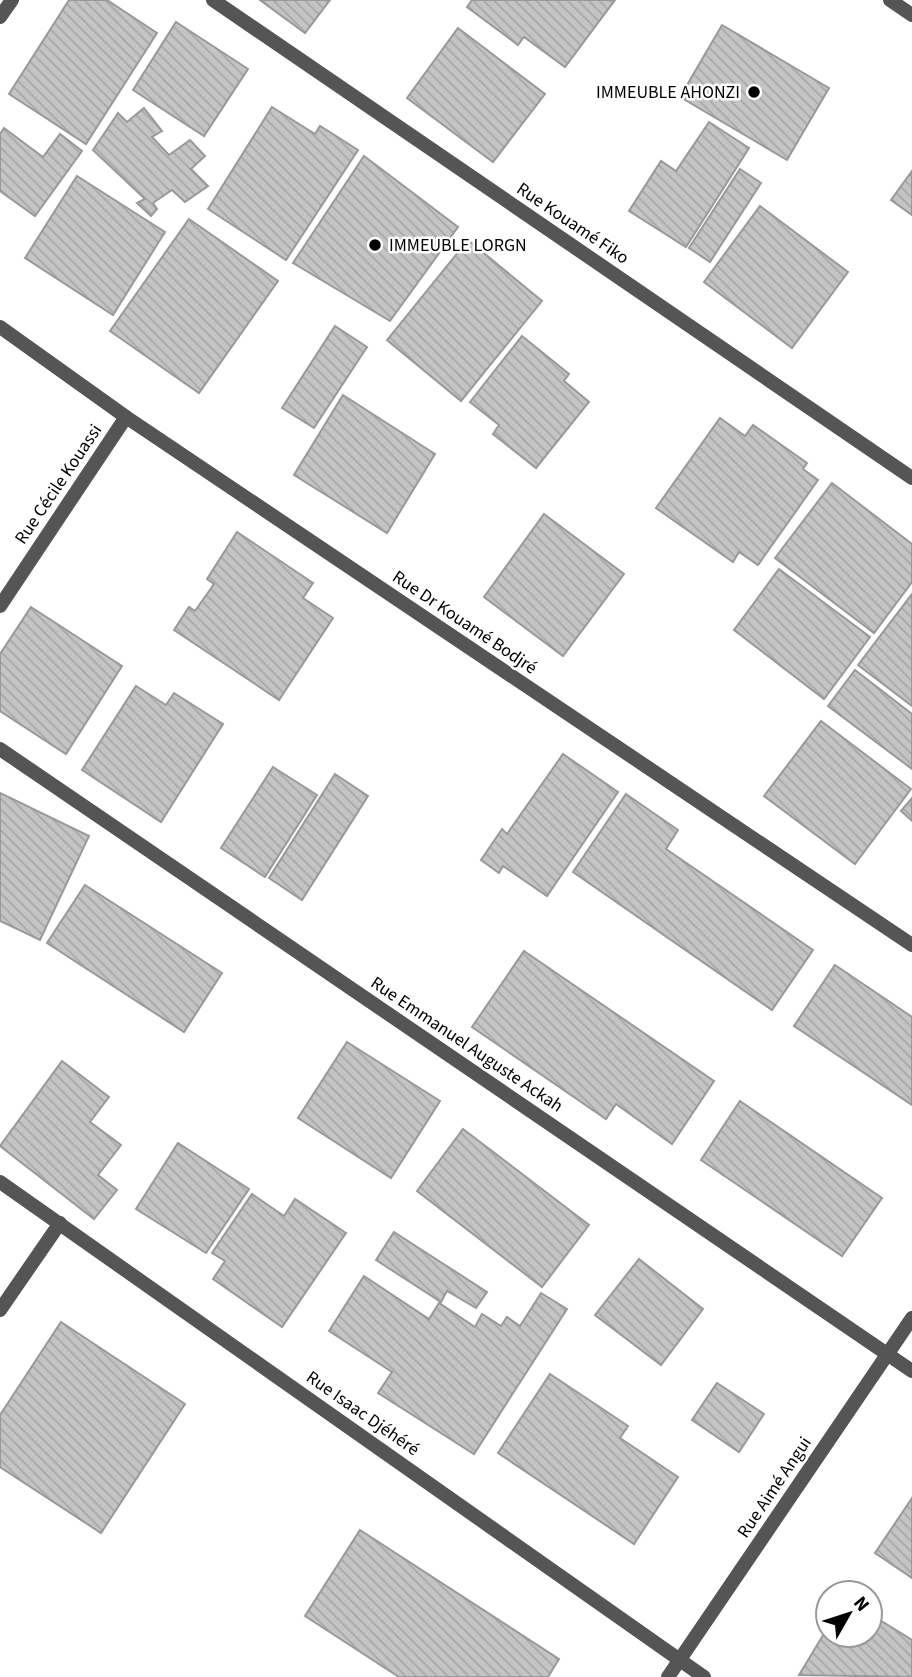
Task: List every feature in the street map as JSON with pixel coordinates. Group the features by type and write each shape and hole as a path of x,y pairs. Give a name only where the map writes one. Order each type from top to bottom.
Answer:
{"street":[{"path":"0,18 12,0"},
{"name":"Rue Kouamé Fiko","path":"213,0 912,478"},
{"path":"890,0 912,15"},
{"name":"Rue Dr Kouamé Bodjré","path":"0,327 126,418 912,945"},
{"name":"Rue Cécile Kouassi","path":"0,606 126,418"},
{"name":"Rue Emmanuel Auguste Ackah","path":"0,748 912,1371"},
{"name":"Rue Isaac Djéhéré","path":"0,1182 704,1677"},
{"path":"0,1310 60,1223"},
{"name":"Rue Aimé Angui","path":"667,1677 912,1318"}],"building":[{"path":"69,0 107,0 157,33 86,144 9,94"},
{"path":"260,0 330,0 305,33"},
{"path":"472,0 615,0 565,67 524,37 518,45 467,7"},
{"path":"176,22 248,69 204,136 133,90"},
{"name":"IMMEUBLE AHONZI","path":"722,25 829,88 787,160 680,97"},
{"path":"458,28 545,94 493,162 407,98"},
{"path":"272,107 315,134 320,126 358,150 286,260 208,209"},
{"path":"144,108 162,131 152,137 169,155 190,140 205,156 191,169 208,186 185,202 172,190 153,203 157,209 151,216 137,203 145,199 93,150 118,113 127,122"},
{"path":"709,122 749,148 686,247 629,211 661,161 676,171"},
{"path":"4,128 43,157 60,134 82,151 35,216 0,191 0,134"},
{"name":"IMMEUBLE LORGN","path":"364,156 458,227 390,321 293,263"},
{"path":"740,169 761,183 710,262 689,248"},
{"path":"912,171 912,215 891,200"},
{"path":"77,176 165,232 113,315 25,258"},
{"path":"760,206 848,272 792,348 704,282"},
{"path":"189,219 278,281 199,393 110,331"},
{"path":"468,240 542,301 461,401 387,340"},
{"path":"335,326 367,347 314,428 282,408"},
{"path":"522,336 569,374 564,381 589,402 536,468 493,434 499,425 470,402"},
{"path":"343,395 435,454 387,533 294,475"},
{"path":"720,418 745,436 753,425 807,463 803,469 818,480 758,565 739,552 733,562 656,508"},
{"path":"832,483 912,544 912,582 874,633 775,558"},
{"path":"544,514 624,574 563,656 484,597"},
{"path":"237,532 313,583 303,598 333,618 279,700 174,630 189,607 195,611 214,584 207,579"},
{"path":"779,569 870,637 824,699 734,630"},
{"path":"912,594 912,706 858,665"},
{"path":"31,607 122,666 66,754 0,711 0,654"},
{"path":"855,670 912,714 912,769 828,706"},
{"path":"136,686 166,705 174,693 223,724 161,822 82,770"},
{"path":"821,721 911,789 855,864 764,796"},
{"path":"563,754 618,792 547,896 503,866 499,873 481,860 502,829 507,834"},
{"path":"273,767 317,795 265,877 221,848"},
{"path":"335,774 368,796 302,900 269,878"},
{"path":"0,793 89,836 40,940 0,921"},
{"path":"626,794 678,830 666,849 813,950 772,1010 573,872"},
{"path":"912,798 912,821 901,811"},
{"path":"85,885 222,973 184,1032 47,943"},
{"path":"524,951 714,1081 672,1144 616,1104 606,1119 472,1027"},
{"path":"835,965 912,1017 912,1105 794,1026"},
{"path":"347,1042 440,1101 391,1178 298,1118"},
{"path":"62,1061 109,1097 90,1122 121,1145 98,1175 117,1190 94,1219 0,1146"},
{"path":"740,1101 882,1198 842,1256 701,1160"},
{"path":"463,1129 589,1225 542,1287 417,1191"},
{"path":"178,1143 249,1189 206,1253 136,1209"},
{"path":"252,1194 284,1216 295,1199 346,1233 282,1327 213,1279 225,1261 212,1253"},
{"path":"394,1232 487,1292 476,1308 447,1291 441,1302 376,1260"},
{"path":"639,1259 703,1309 661,1365 595,1315"},
{"path":"364,1276 429,1319 439,1303 475,1327 482,1314 501,1326 507,1317 520,1326 541,1293 567,1309 474,1454 378,1393 392,1372 329,1331"},
{"path":"61,1322 185,1404 101,1533 0,1467 0,1415"},
{"path":"550,1374 628,1426 620,1438 678,1477 634,1544 498,1453"},
{"path":"717,1383 764,1414 739,1452 692,1420"},
{"path":"912,1498 912,1578 875,1553"},
{"path":"360,1530 559,1659 548,1677 399,1677 305,1616"},
{"path":"884,1623 912,1640 912,1677 799,1675 815,1649 884,1649"}],"place":[{"name":"IMMEUBLE AHONZI","path":"754,92"},
{"name":"IMMEUBLE LORGN","path":"375,245"}]}
